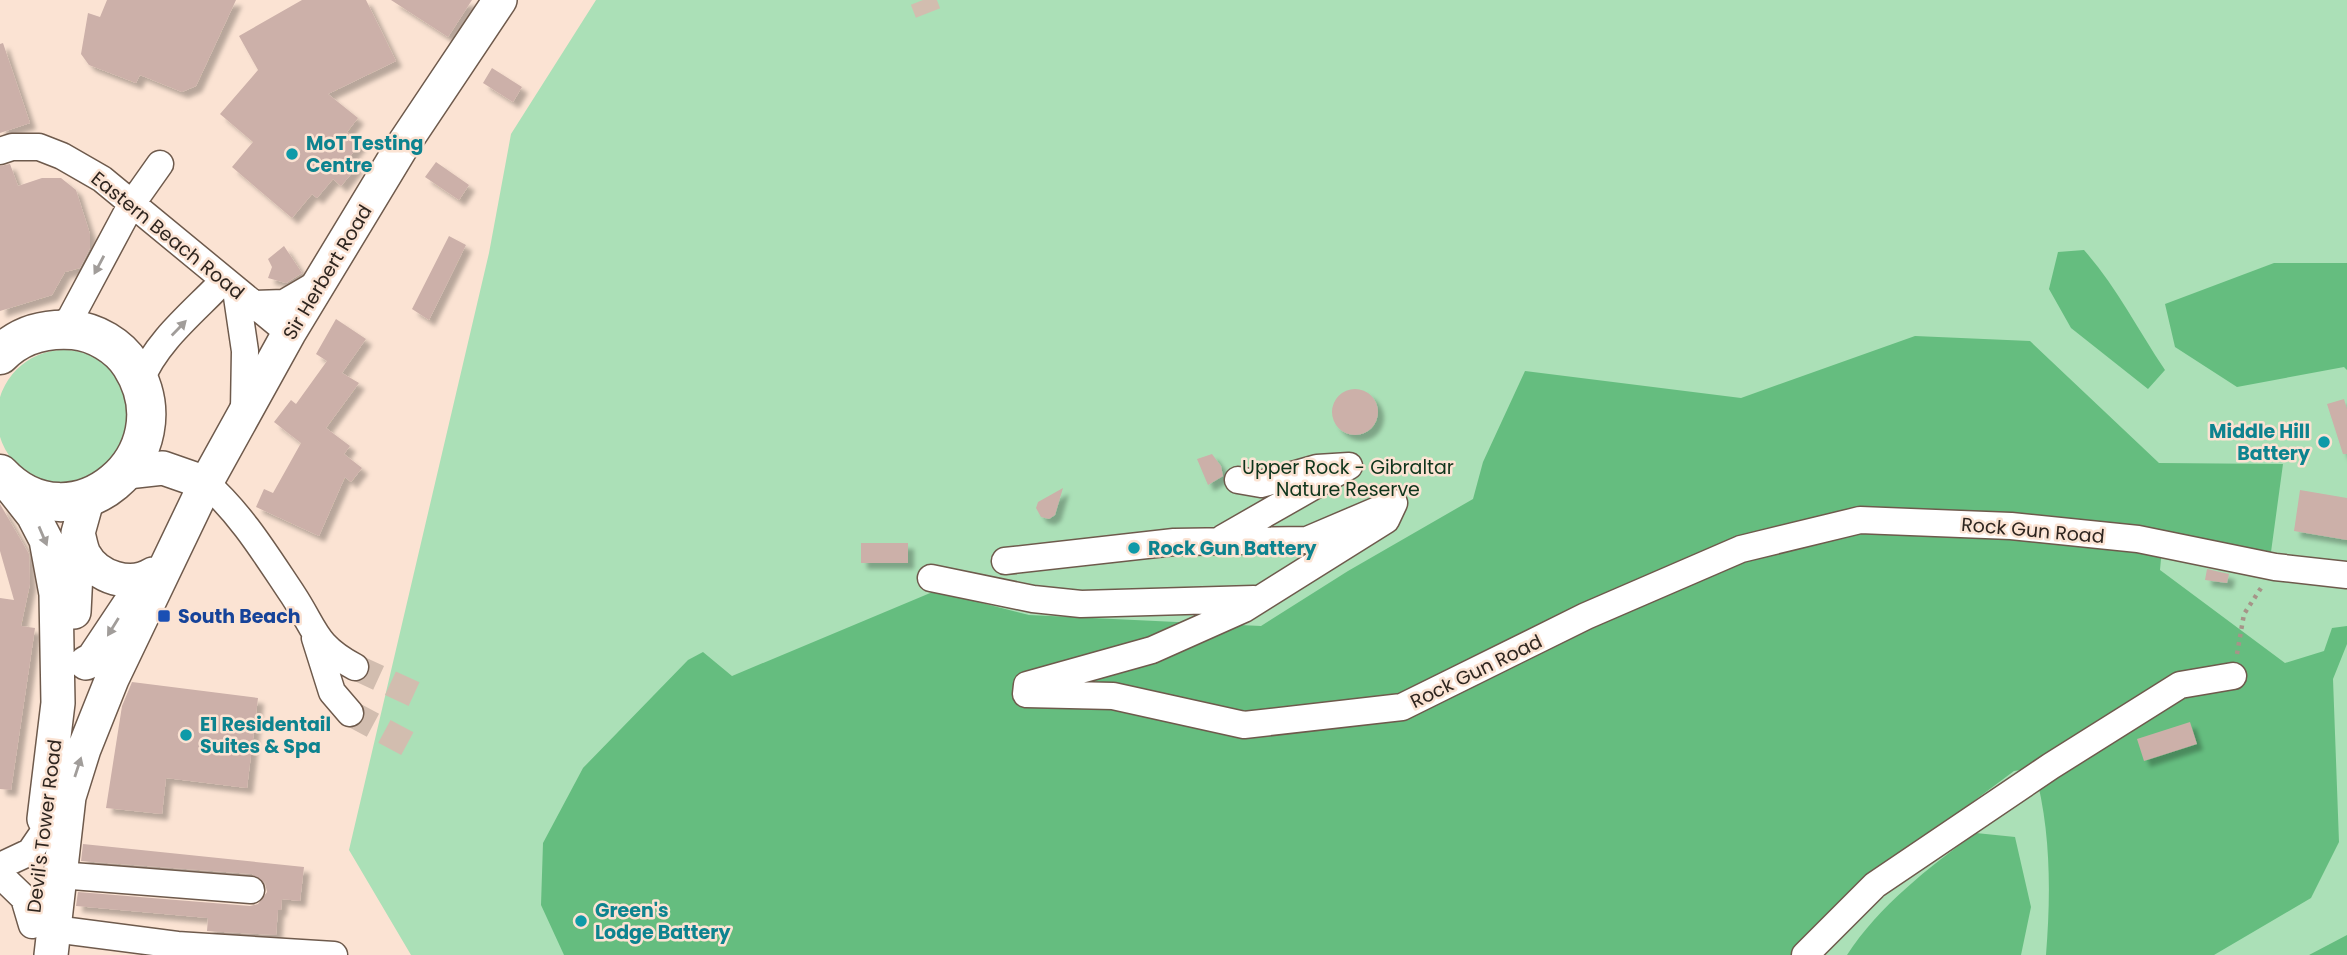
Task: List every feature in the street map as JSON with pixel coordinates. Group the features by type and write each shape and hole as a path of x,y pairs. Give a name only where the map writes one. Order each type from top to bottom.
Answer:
{"highway":[{"path":"2,352 29,335 55,329 81,331 106,341 126,358 141,380 147,404 147,428 143,444 145,470 88,497 50,500 22,491 3,477"}],"main road":[{"name":"Sir Herbert Road","path":"162,565 289,333 401,148 500,0"},
{"path":"145,470 206,483"},
{"path":"3,477 33,516 48,549 71,675 74,713 91,712 104,698 107,686 100,671 71,675"},
{"path":"71,675 78,533 88,497"},
{"path":"78,533 84,554 100,570 130,582 162,565"},
{"path":"71,675 93,659 131,599 162,565"},
{"name":"Devil's Tower Road","path":"41,941 59,875 73,781 104,698 162,565"},
{"name":"Devil's Tower Road","path":"41,941 43,833 71,675"}],"street":[{"name":"Eastern Beach Road","path":"0,151 12,147 38,147 62,156 102,179 289,333"},
{"path":"55,329 70,319 131,205 160,164"},
{"path":"238,291 284,303 322,281"},
{"path":"141,380 155,355 238,291"},
{"path":"238,291 246,351 243,415"},
{"path":"1004,561 1218,540 1349,466 1317,468 1261,484 1238,480"},
{"path":"206,483 232,506 303,610 315,637 332,692 350,713"},
{"name":"Rock Gun Road","path":"1218,540 1307,540 1394,503 1386,520 1244,608 1152,650 1027,685 1026,694 1113,696 1244,725 1402,708 1586,617 1741,549 1860,520 2011,526 2138,539 2275,567 2347,575"},
{"path":"931,578 1033,599 1081,604 1259,598"},
{"path":"315,637 332,654 355,667"},
{"path":"1805,955 1875,885 2051,766 2180,685 2233,676"},
{"path":"0,866 14,862 30,852 43,833"},
{"path":"0,875 24,898 41,941 184,950 334,955"},
{"path":"59,875 251,890"}],"path":[{"path":"2233,676 2244,614 2275,567"}],"green space":[{"name":"Upper Rock - Gibraltar Nature Reserve","path":"596,0 2347,0 2347,955 411,955 349,850 489,253 511,134"},
{"path":"2084,250 2117,293 2165,370 2148,389 2071,328 2049,289 2058,252"},
{"path":"2274,263 2347,263 2347,370 2344,367 2237,387 2175,347 2165,304"},
{"path":"1915,336 2030,341 2159,463 2283,464 2271,552 2163,536 2160,570 2285,663 2324,651 2332,628 2347,626 2347,644 2333,679 2339,842 2311,898 2214,955 2046,955 2049,908 2047,838 2034,768 2014,771 1939,827 1817,955 564,955 541,905 543,843 583,768 688,660 703,652 732,676 935,591 1029,615 1261,626 1348,571 1473,499 1483,462 1525,371 1741,398"},
{"path":"64,350 90,355 111,370 126,391 131,417 126,443 111,464 90,479 64,484 38,479 17,464 2,443 -3,417 2,391 17,370 38,355"},
{"path":"1976,833 2015,837 2031,907 2021,955 1847,955 1889,904"},
{"path":"2347,935 2347,955 2309,955"}],"building":[{"path":"107,0 236,0 196,86 182,92 140,75 136,83 89,65 81,54 88,13 100,17"},
{"path":"302,0 366,0 396,61 328,94 358,118 347,132 361,143 348,159 357,167 341,186 333,179 317,198 312,194 292,218 232,167 253,142 220,114 258,70 239,36"},
{"path":"391,0 472,0 448,37"},
{"path":"3,43 30,123 0,133 0,44"},
{"path":"492,68 522,87 513,102 483,83"},
{"path":"436,162 469,185 459,200 425,177"},
{"path":"10,164 18,186 42,178 61,178 76,190 90,234 90,248 80,268 65,272 52,295 0,311 0,166"},
{"path":"449,236 466,245 429,320 412,309"},
{"path":"284,246 302,273 286,283 268,278 272,267 268,259"},
{"path":"336,319 366,339 342,373 359,383 326,428 350,446 344,454 362,468 351,482 345,477 319,536 256,507 264,489 273,493 301,443 274,422 291,400 296,404 327,361 316,354"},
{"path":"1355,389 1372,395 1378,412 1372,429 1355,435 1338,429 1332,412 1338,395"},
{"path":"2344,399 2347,409 2347,454 2343,454 2327,404"},
{"path":"1212,454 1221,466 1223,476 1208,485 1197,459"},
{"path":"1063,488 1055,515 1049,519 1041,517 1036,508 1038,502"},
{"path":"2300,490 2347,498 2347,540 2294,531"},
{"path":"0,504 29,554 30,584 21,626 35,628 11,790 0,789 0,598 14,600 0,551"},
{"path":"861,543 908,543 908,563 861,563"},
{"path":"2207,569 2229,574 2227,583 2205,580"},
{"name":"E1 Residentail Suites & Spa","path":"132,682 258,698 247,788 166,778 162,814 106,808 122,706"},
{"path":"2190,722 2197,744 2144,761 2137,739"},
{"path":"83,844 304,867 300,901 282,899 281,910 278,910 276,935 207,931 208,918 76,906 78,892 250,906 258,904 267,892 265,883 252,874 81,861"}],"tunnel":[{"path":"923,0 928,13"},
{"path":"355,667 418,696"},
{"path":"350,713 408,744"}],"place":[{"name":"MoT Testing Centre","path":"292,154"},
{"name":"Middle Hill Battery","path":"2324,442"},
{"name":"Rock Gun Battery","path":"1134,548"},
{"name":"South Beach","path":"164,616"},
{"name":"E1 Residentail Suites & Spa","path":"186,735"},
{"name":"Green's Lodge Battery","path":"581,921"}]}
